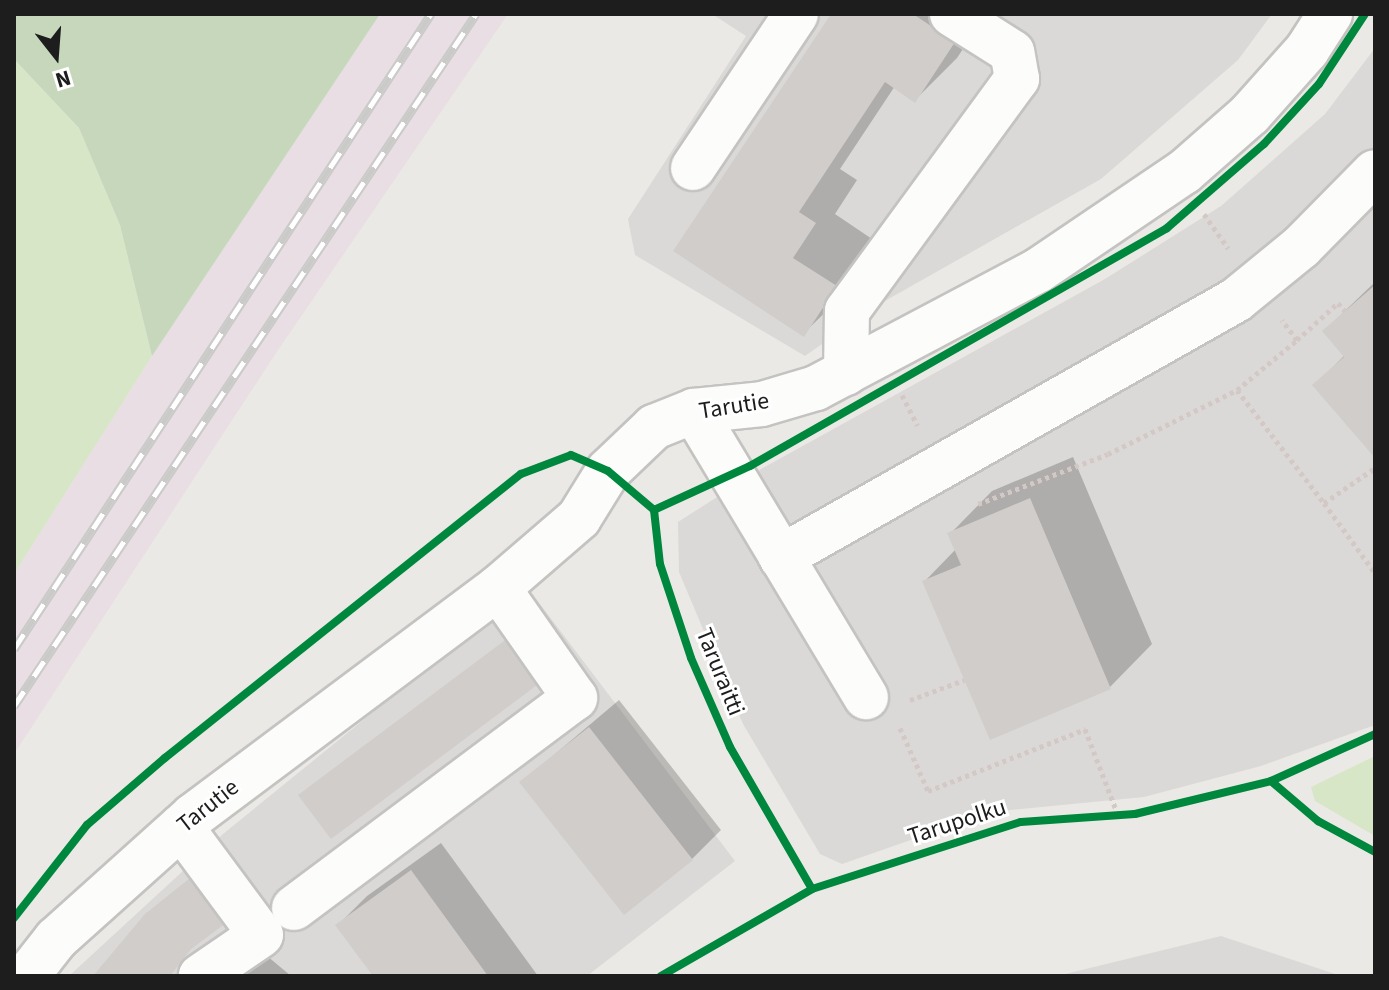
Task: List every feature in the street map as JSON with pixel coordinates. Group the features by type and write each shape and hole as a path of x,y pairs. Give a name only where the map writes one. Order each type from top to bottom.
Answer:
{"street":[{"path":"693,168 796,14"},
{"path":"846,373 847,311 1017,79 1012,52 952,14"},
{"name":"Tarutie","path":"27,976 56,939 181,827 498,588 579,518 608,471 654,427 694,411 762,404 846,373 1039,270 1184,172 1250,114 1307,50 1330,14"},
{"path":"781,557 987,445 1255,285 1375,172"},
{"path":"694,411 781,557 887,703"},
{"path":"294,908 575,698 498,588"},
{"path":"181,827 261,935 201,976"}],"path":[{"path":"1197,203 1297,340"},
{"path":"965,509 1108,454 1237,390 1338,303 1345,311"},
{"path":"1237,390 1375,573"},
{"path":"1324,503 1375,468"},
{"path":"964,680 906,702 887,703 928,791 1085,729 1122,815 1104,816"}],"shaded area":[{"path":"380,14 508,14 276,353 14,754 14,574 152,356"},
{"path":"712,14 1272,14 1238,60 1101,179 876,306 805,356 635,255 628,219 746,36"},
{"path":"1375,48 1375,725 1261,766 1144,797 991,812 842,864 820,854 743,724 679,572 678,522 761,469 1105,279 1221,206 1325,114"},
{"path":"527,587 735,861 587,976 69,976 223,834"},
{"path":"1221,936 1341,976 1057,976"}],"green space":[{"path":"14,14 380,14 152,356 120,225 79,128 14,59"},
{"path":"14,59 79,128 120,225 152,356 14,574"},
{"path":"1375,756 1375,836 1315,801 1311,787"}],"building":[{"path":"831,14 913,14 955,42 915,103 885,82 799,212 816,223 793,258 837,286 804,337 673,251"},
{"path":"1375,285 1375,458 1312,385 1344,357 1322,331"},
{"path":"1030,498 1111,689 990,740 922,581 961,565 947,533"},
{"path":"508,638 541,682 331,839 298,795"},
{"path":"589,727 693,860 624,915 519,782"},
{"path":"411,870 488,976 373,976 335,925"},
{"path":"194,875 230,920 191,949 170,976 93,976 145,914"}],"railway":[{"path":"14,649 431,14"},
{"path":"14,706 476,14"}],"cycle path":[{"path":"654,510 750,466 1167,228 1264,144 1319,84 1365,14"},
{"name":"Taruraitti","path":"14,918 87,825 165,758 521,474 571,455 608,471 654,510 660,564 691,658 730,747 812,889"},
{"name":"Tarupolku","path":"661,976 812,889 1021,822 1135,814 1271,781 1375,734"},
{"path":"1271,781 1318,821 1375,852"}]}
